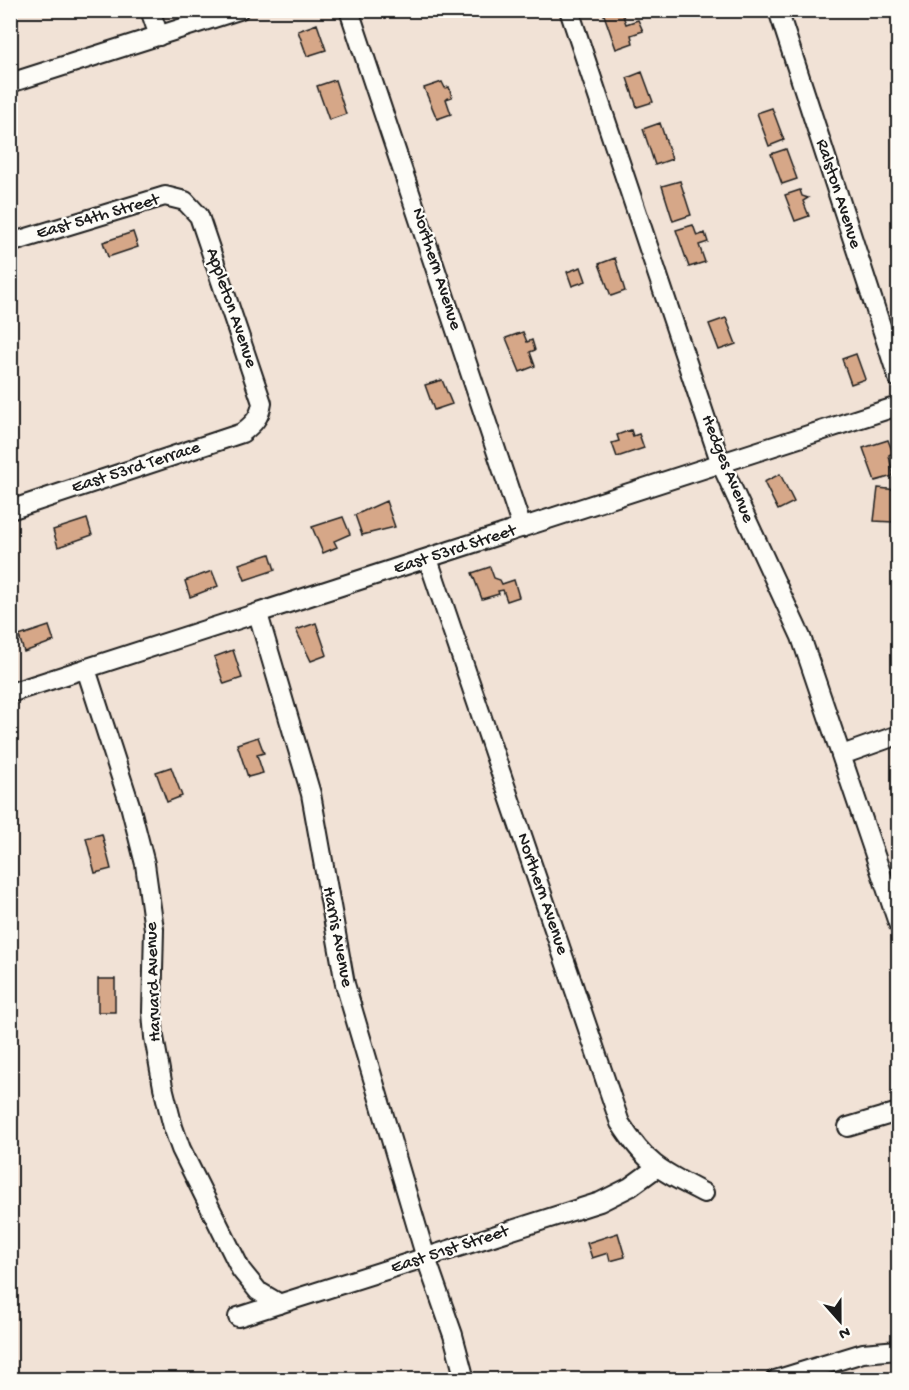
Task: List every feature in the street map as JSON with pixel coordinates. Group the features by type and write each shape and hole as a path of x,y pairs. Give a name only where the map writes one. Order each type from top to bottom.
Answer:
{"street":[{"path":"150,10 159,36"},
{"path":"10,83 239,10"},
{"name":"Northern Avenue","path":"349,10 522,528"},
{"name":"Hedges Avenue","path":"568,10 721,464 801,637 898,923"},
{"name":"Ralston Avenue","path":"778,10 898,378"},
{"name":"East 54th Street","path":"10,243 165,196 185,201"},
{"name":"Appleton Avenue","path":"185,201 199,216 256,381 262,403 257,419"},
{"name":"East 53rd Street","path":"10,693 898,406"},
{"name":"East 53rd Terrace","path":"10,510 242,433 257,419"},
{"name":"Northern Avenue","path":"428,559 620,1123 635,1147 656,1168 704,1193"},
{"name":"Harris Avenue","path":"258,614 311,794 345,984 426,1258 453,1335 465,1380"},
{"name":"Harvard Avenue","path":"86,669 130,805 145,864 154,929 154,1037 173,1127 181,1149 241,1270 258,1291 280,1304"},
{"path":"842,755 898,735"},
{"path":"848,1127 898,1112"},
{"name":"East 51st Street","path":"238,1317 600,1202 630,1187 656,1168"},
{"path":"775,1380 816,1373 862,1353 898,1350"}],"building":[{"path":"621,10 626,24 638,20 643,31 631,35 633,43 616,49 603,12"},
{"path":"715,10 733,10 733,11 718,17"},
{"path":"317,24 326,50 307,56 298,31"},
{"path":"642,72 653,102 637,107 627,78"},
{"path":"335,80 346,114 329,120 317,86"},
{"path":"442,82 445,88 449,87 452,97 446,99 451,114 437,119 424,88"},
{"path":"772,108 784,140 769,146 757,113"},
{"path":"660,123 672,159 655,165 643,129"},
{"path":"786,149 797,179 782,184 771,154"},
{"path":"680,181 691,215 673,221 662,186"},
{"path":"800,190 802,196 808,198 803,201 809,216 795,221 785,195"},
{"path":"693,225 697,236 705,233 708,242 699,245 705,262 689,267 676,230"},
{"path":"133,232 138,247 108,257 103,242"},
{"path":"898,250 898,270 892,252"},
{"path":"615,258 625,291 611,296 599,264"},
{"path":"581,267 586,281 572,286 567,272"},
{"path":"726,318 736,344 719,350 709,324"},
{"path":"523,332 527,342 532,340 535,350 530,352 535,366 520,372 506,338"},
{"path":"856,354 865,379 851,384 842,359"},
{"path":"442,380 452,404 434,410 425,385"},
{"path":"631,430 633,436 639,434 644,448 617,457 612,443 619,441 617,435"},
{"path":"888,440 893,453 889,455 893,476 875,481 863,448"},
{"path":"780,474 794,502 778,510 764,482"},
{"path":"878,488 898,490 898,505 895,504 893,522 874,521"},
{"path":"386,501 395,527 362,535 355,515"},
{"path":"343,517 350,534 334,541 337,547 323,553 312,527"},
{"path":"87,519 92,535 58,547 53,530"},
{"path":"270,554 275,570 245,580 239,564"},
{"path":"490,567 494,578 500,580 502,584 514,580 519,597 507,601 503,590 498,591 499,594 482,599 472,573"},
{"path":"212,571 218,586 190,597 185,581"},
{"path":"316,623 327,655 311,661 296,630"},
{"path":"49,626 54,641 24,652 19,636"},
{"path":"233,650 242,678 224,684 214,657"},
{"path":"258,737 264,753 257,755 263,773 248,777 237,744"},
{"path":"171,767 182,796 167,802 156,772"},
{"path":"102,834 111,869 95,873 86,838"},
{"path":"98,979 115,979 115,1012 98,1012"},
{"path":"618,1233 625,1257 610,1261 608,1253 592,1258 587,1243"}]}
